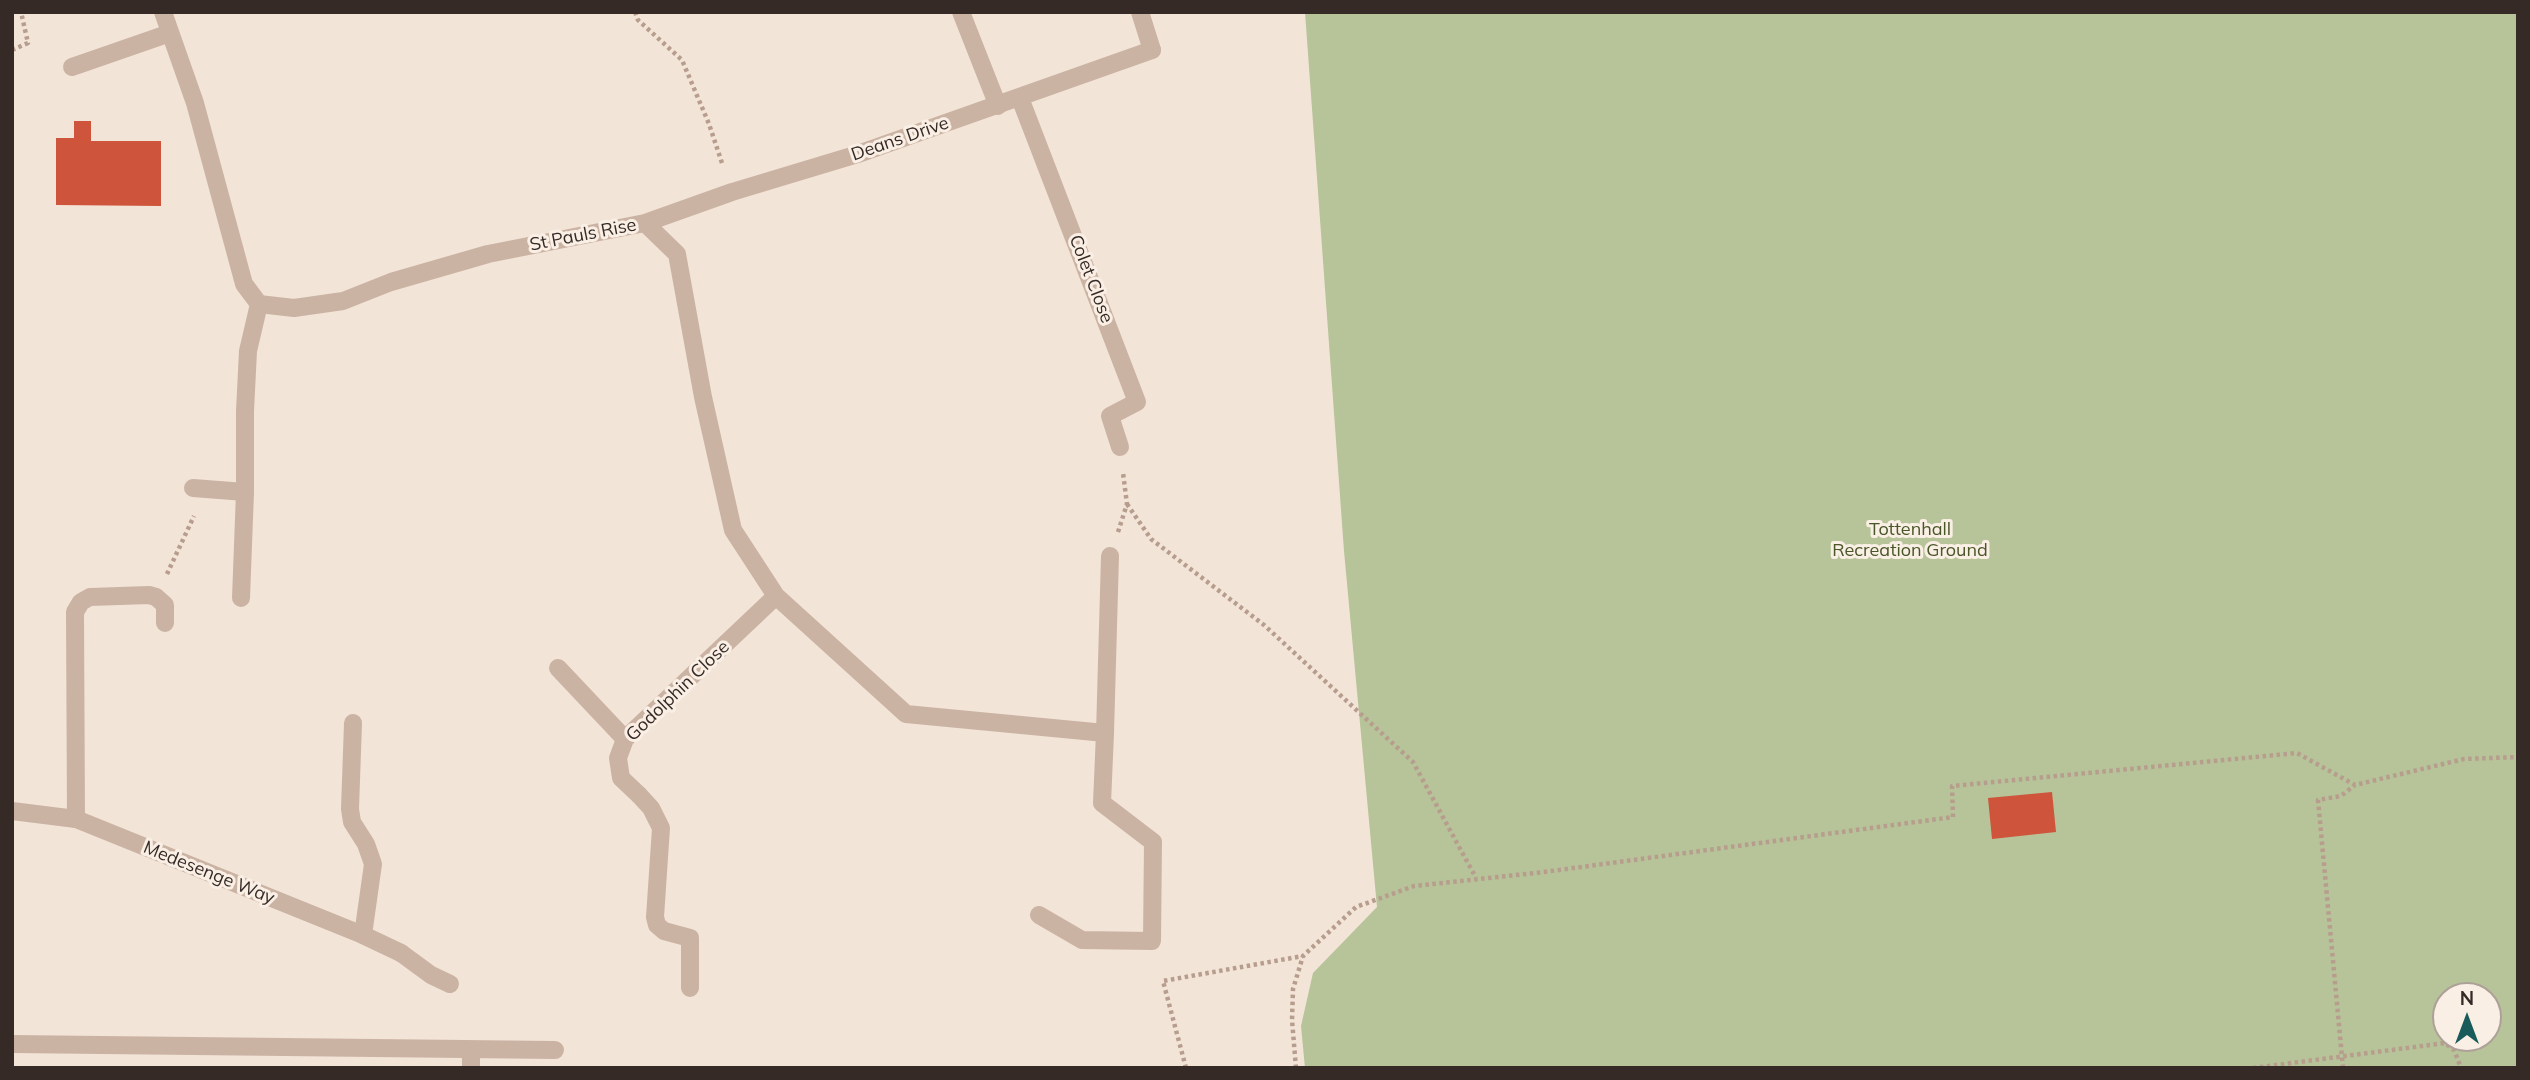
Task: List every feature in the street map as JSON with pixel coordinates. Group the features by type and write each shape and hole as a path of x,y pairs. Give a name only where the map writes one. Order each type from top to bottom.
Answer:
{"street":[{"path":"163,12 195,103 244,284 260,304 248,351 241,598"},
{"path":"961,12 998,106"},
{"name":"Deans Drive","path":"645,223 732,192 858,155 1152,50 1140,12"},
{"path":"72,67 170,33"},
{"name":"Colet Close","path":"1020,98 1137,402 1110,416 1120,447"},
{"name":"St Pauls Rise","path":"260,304 295,307 344,301 391,282 488,254 645,223 677,254 703,397 733,530 776,596 906,714 1105,733"},
{"path":"200,489 245,492"},
{"path":"1039,915 1082,940 1152,941 1153,842 1102,803 1110,556"},
{"name":"Godolphin Close","path":"690,988 690,938 664,931 657,925 655,916 661,828 652,808 621,778 618,758 625,739 776,596"},
{"path":"76,819 75,612 81,602 90,597 156,597 165,606 165,623"},
{"path":"558,668 625,739"},
{"path":"353,723 350,809 352,822 366,844 373,864 363,935"},
{"name":"Medesenge Way","path":"12,810 76,819 363,935 401,953 431,975 450,984"},
{"path":"12,1044 471,1059 555,1050"}],"path":[{"path":"12,50 29,43 20,12"},
{"path":"635,12 638,20 682,60 709,124 732,192"},
{"path":"1110,556 1127,504 1120,447"},
{"path":"156,597 200,489"},
{"path":"1127,504 1151,539 1264,625 1413,762 1476,878"},
{"path":"1296,1068 1292,1020 1293,989 1303,957 1356,906 1414,886 1544,872 1953,817 1952,786 2297,753 2355,785"},
{"path":"2343,1068 2318,800 2341,796 2355,785 2464,759 2518,757"},
{"path":"1186,1068 1163,981 1303,957"},
{"path":"2253,1068 2445,1043 2454,1049 2461,1068"}],"green space":[{"name":"Tottenhall Recreation Ground","path":"1305,12 2518,12 2518,1068 1305,1068 1301,1026 1313,973 1377,907 1344,551"}],"building":[{"path":"74,121 91,121 91,141 161,141 161,206 56,205 56,138 74,138"},
{"path":"2052,792 2056,832 1992,839 1988,798"}]}
